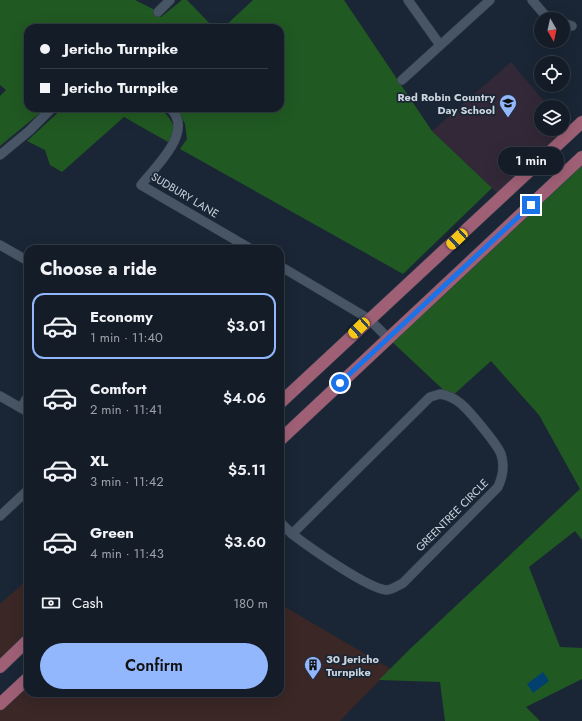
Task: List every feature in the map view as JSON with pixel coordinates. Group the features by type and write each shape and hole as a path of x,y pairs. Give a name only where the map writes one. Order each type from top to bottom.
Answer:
{"main road":[{"path":"284,399 582,122"},
{"path":"284,436 582,157"},
{"path":"0,667 24,644"},
{"path":"0,704 24,682"}],"street":[{"path":"158,12 170,0"},
{"path":"408,0 440,45"},
{"path":"402,80 490,0"},
{"path":"532,0 542,12"},
{"path":"0,155 29,131 48,112"},
{"name":"SUDBURY LANE","path":"173,112 177,118 179,129 176,141 141,185 244,245"},
{"path":"0,245 24,259"},
{"path":"284,268 369,319 388,338"},
{"name":"GREENTREE CIRCLE","path":"284,526 292,534 311,548 367,582 381,589 391,589 403,583 498,487 504,469 501,454 484,430 460,402 448,395 440,394 430,397 292,534"},
{"path":"0,396 24,409"},
{"path":"0,516 24,494"}],"shaded area":[{"path":"511,62 534,89 534,92 536,92 543,100 534,100 534,136 559,136 498,194 432,131"},
{"path":"24,583 24,639 0,660 0,604"},
{"path":"284,606 391,669 340,721 0,721 0,698 24,676 24,697 284,697"}],"green space":[{"path":"0,0 135,0 153,9 161,17 182,0 187,0 210,24 24,24 24,112 41,112 0,146 0,96 6,90 0,85"},
{"path":"253,0 344,0 432,131 492,188 403,274 180,149 187,139 185,124 179,112 284,112 284,24 227,24"},
{"path":"59,112 164,112 171,120 174,128 172,137 168,142 124,117 62,172 50,165 45,150 27,141"},
{"path":"582,157 582,540 575,531 529,567 560,647 582,648 582,679 526,707 540,721 445,721 440,682 379,680 580,489 539,415 491,361 451,397 388,338"}],"water":[{"path":"543,672 549,681 533,693 527,684"}],"place":[{"name":"Red Robin Country Day School","path":"508,118"},
{"name":"30 Jericho Turnpike","path":"313,680"}],"route":[{"path":"340,383 531,205"}]}
